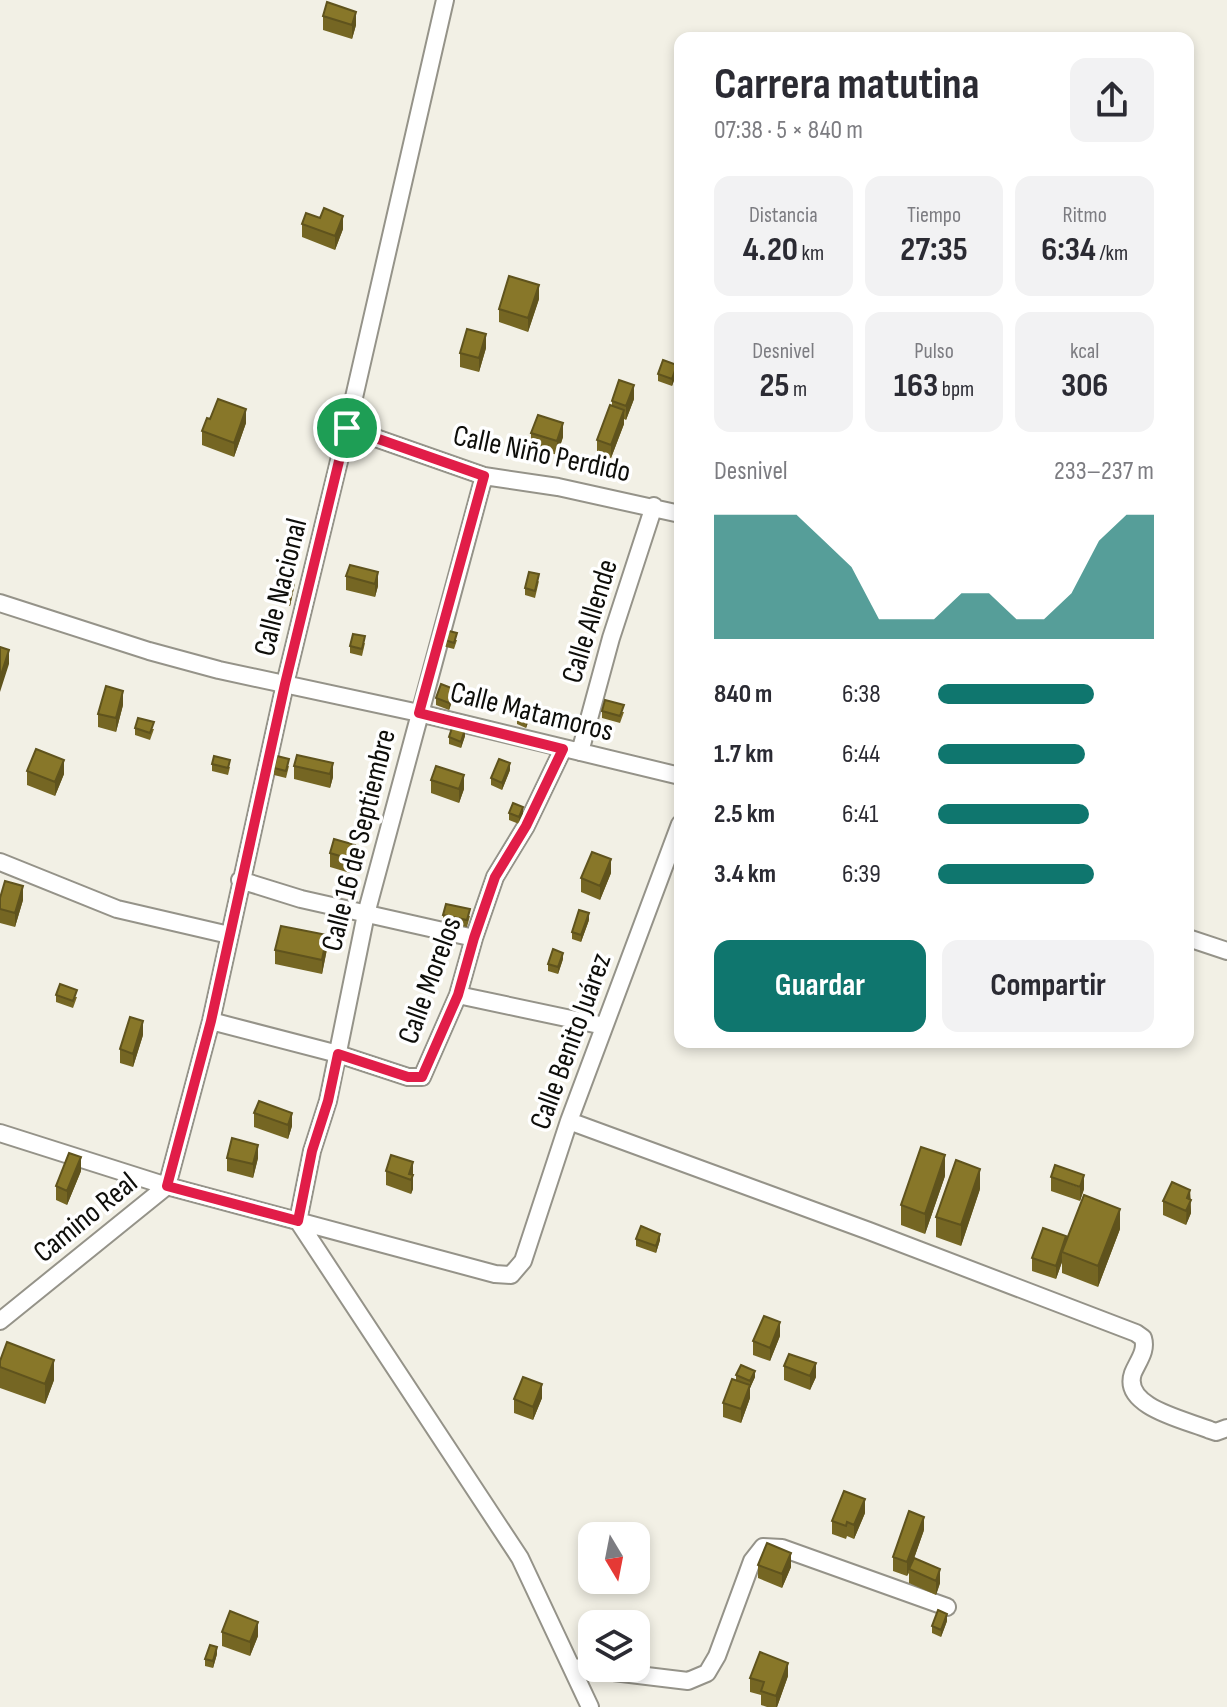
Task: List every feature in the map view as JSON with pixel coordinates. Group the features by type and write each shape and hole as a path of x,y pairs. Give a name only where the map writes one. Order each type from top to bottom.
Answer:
{"street":[{"name":"Calle Nacional","path":"167,1186 211,1021 240,880 445,0"},
{"name":"Calle Niño Perdido","path":"347,428 484,476 674,512"},
{"name":"Calle 16 de Septiembre","path":"298,1221 312,1151 328,1101 366,914 484,476"},
{"name":"Calle Allende","path":"580,752 611,638 654,506"},
{"name":"Calle Matamoros","path":"0,603 149,651 674,775"},
{"name":"Calle Morelos","path":"211,1021 338,1054 408,1077 422,1077 458,995 495,877 526,826 563,749"},
{"name":"Calle Benito Juárez","path":"298,1221 495,1274 511,1275 523,1261 569,1121 674,840"},
{"path":"0,862 117,909 229,935"},
{"path":"240,880 301,899 474,938"},
{"path":"1194,940 1227,951"},
{"path":"458,995 604,1026"},
{"path":"569,1121 1136,1333 1143,1338 1145,1345 1130,1386 1134,1395 1146,1404 1210,1430 1216,1432 1227,1428"},
{"path":"0,1133 167,1186 298,1221 520,1558 590,1707"},
{"name":"Camino Real","path":"0,1321 167,1186"},
{"path":"572,1667 688,1681 707,1673 717,1656 752,1561 763,1547 782,1548 947,1607"}],"building":[{"path":"327,2 356,12 352,25 323,16"},
{"path":"324,208 343,216 335,236 302,224 306,213 320,218"},
{"path":"509,276 539,285 528,318 499,309"},
{"path":"467,329 486,334 479,358 460,353"},
{"path":"663,360 674,364 672,379 658,374"},
{"path":"619,380 634,385 626,406 612,401"},
{"path":"218,399 246,409 234,443 202,431"},
{"path":"610,405 624,410 611,445 597,440"},
{"path":"538,415 563,423 557,441 531,433"},
{"path":"280,565 295,569 290,592 275,588"},
{"path":"350,565 378,572 375,584 346,576"},
{"path":"529,572 539,574 535,591 525,588"},
{"path":"275,610 283,612 281,622 273,620"},
{"path":"445,630 457,633 454,643 442,639"},
{"path":"353,634 365,636 362,649 350,646"},
{"path":"0,647 9,650 0,678"},
{"path":"441,684 454,689 449,703 436,698"},
{"path":"106,686 123,691 116,718 98,714"},
{"path":"605,700 624,705 620,716 602,711"},
{"path":"520,706 530,710 526,721 517,717"},
{"path":"138,718 154,722 150,733 135,728"},
{"path":"453,725 465,729 461,742 449,737"},
{"path":"36,749 64,760 55,782 27,771"},
{"path":"297,755 333,763 330,774 294,766"},
{"path":"214,756 230,760 228,768 212,764"},
{"path":"277,756 289,759 286,771 274,768"},
{"path":"499,759 510,763 502,783 491,778"},
{"path":"436,766 464,775 459,789 431,780"},
{"path":"513,803 523,807 519,817 509,813"},
{"path":"334,839 355,845 350,859 330,853"},
{"path":"592,852 611,859 600,886 581,878"},
{"path":"5,881 23,886 15,913 0,909"},
{"path":"446,904 470,909 467,920 443,915"},
{"path":"579,910 589,913 581,935 572,932"},
{"path":"281,926 327,935 322,960 275,950"},
{"path":"553,949 563,953 558,967 548,964"},
{"path":"60,984 77,990 73,1001 56,995"},
{"path":"130,1017 143,1021 133,1054 120,1049"},
{"path":"259,1101 292,1113 288,1125 254,1113"},
{"path":"232,1138 258,1145 253,1164 227,1158"},
{"path":"921,1147 945,1155 925,1214 901,1205"},
{"path":"69,1153 81,1157 67,1191 56,1186"},
{"path":"391,1155 413,1162 409,1174 413,1175 411,1180 386,1171"},
{"path":"956,1160 980,1169 961,1225 936,1217"},
{"path":"1055,1165 1084,1175 1080,1187 1051,1177"},
{"path":"1172,1182 1190,1190 1187,1198 1191,1200 1186,1211 1163,1201"},
{"path":"1084,1195 1120,1209 1098,1266 1062,1252"},
{"path":"641,1226 660,1234 656,1246 636,1239"},
{"path":"1043,1228 1066,1236 1056,1266 1032,1258"},
{"path":"764,1316 780,1322 770,1348 753,1341"},
{"path":"7,1342 54,1360 45,1384 0,1367"},
{"path":"789,1354 816,1363 810,1376 784,1366"},
{"path":"741,1365 755,1371 750,1381 736,1375"},
{"path":"523,1377 542,1384 533,1407 514,1399"},
{"path":"732,1379 750,1385 741,1409 723,1403"},
{"path":"844,1491 865,1499 854,1525 847,1522 846,1526 832,1521"},
{"path":"909,1511 924,1517 907,1562 893,1557"},
{"path":"767,1543 791,1553 782,1574 758,1565"},
{"path":"914,1558 940,1569 936,1581 909,1569"},
{"path":"938,1610 947,1614 941,1630 932,1626"},
{"path":"230,1611 258,1622 250,1642 222,1632"},
{"path":"210,1645 217,1647 213,1661 205,1659"},
{"path":"760,1652 788,1663 776,1696 761,1691 764,1682 750,1678"}],"route":[{"path":"347,428 484,476 419,713 563,749 526,826 495,877 458,995 422,1077 408,1077 338,1054 328,1101 312,1151 298,1221 167,1186 211,1021 240,880 347,428"}]}
